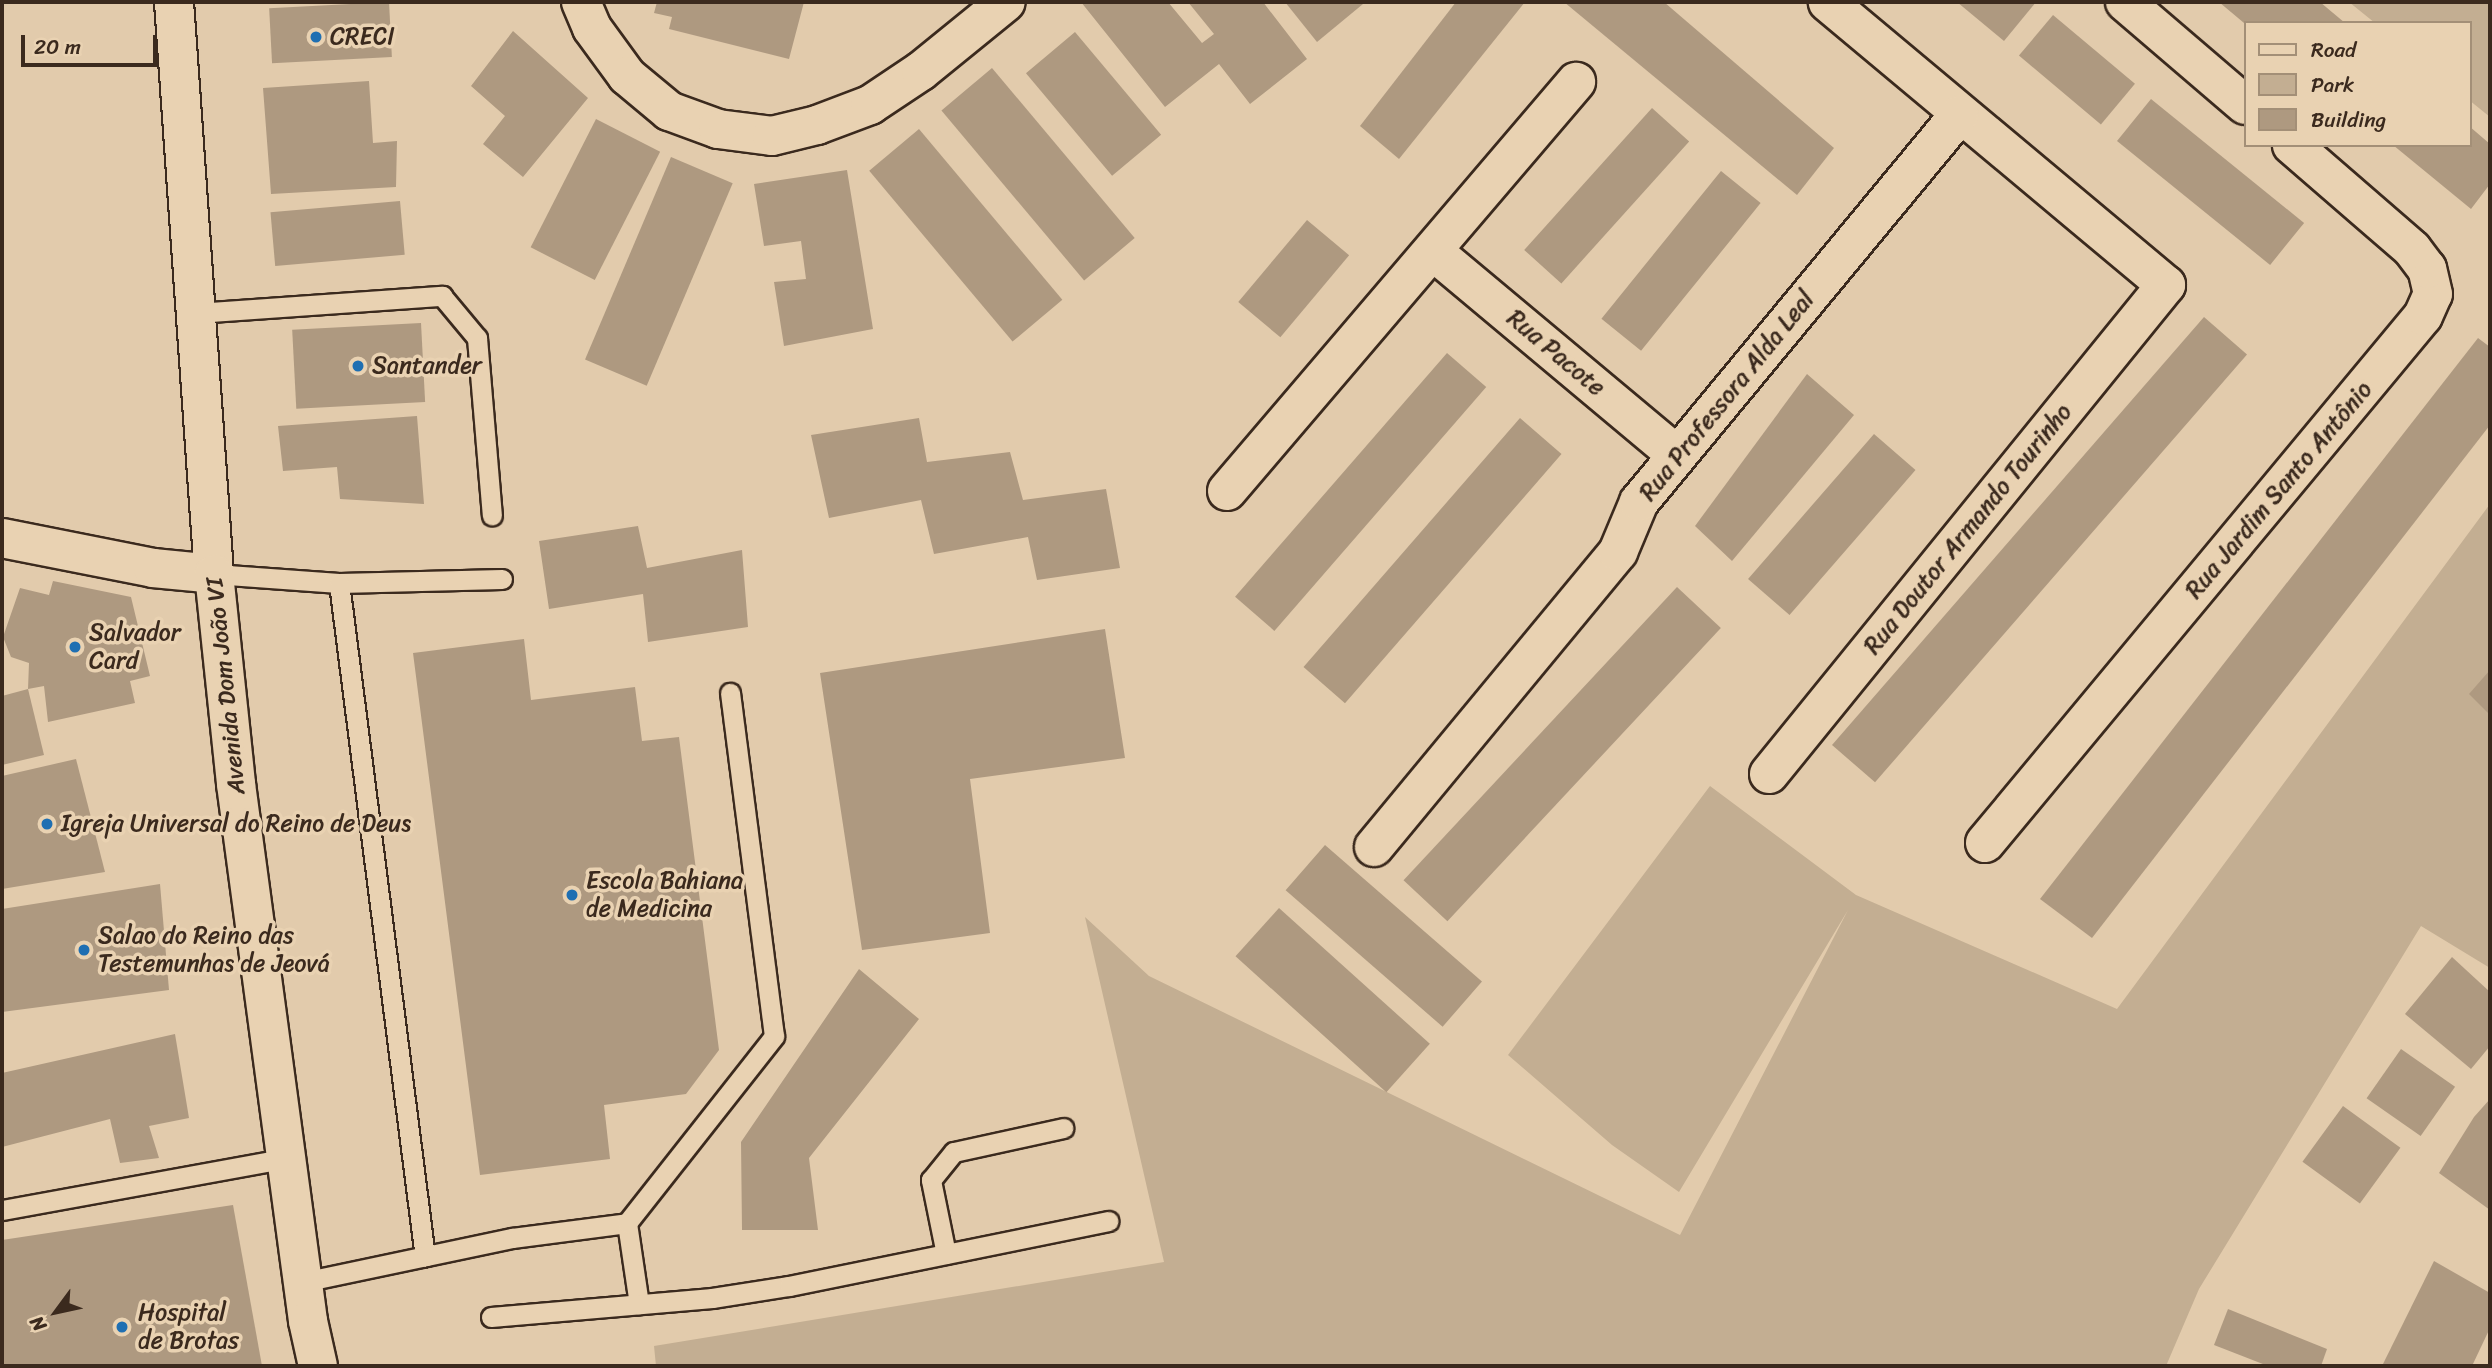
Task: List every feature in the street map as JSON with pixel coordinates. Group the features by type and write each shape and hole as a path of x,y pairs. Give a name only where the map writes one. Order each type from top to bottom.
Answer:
{"street":[{"name":"Avenida Dom João VI","path":"174,2 214,574 236,784 303,1282 318,1366"},
{"path":"581,2 592,27 627,76 669,111 718,129 772,136 817,125 870,105 921,71 1006,2"},
{"path":"1828,2 1959,115"},
{"path":"2125,2 2244,104"},
{"path":"1227,491 1434,252 1576,82"},
{"name":"Rua Doutor Armando Tourinho","path":"1769,774 2166,285 1959,115"},
{"name":"Rua Professora Alda Leal","path":"1374,846 1618,552 1639,502 1959,115"},
{"name":"Rua Jardim Santo Antônio","path":"1984,843 2423,316 2433,294 2427,269 2412,249 2294,147"},
{"name":"Rua Pacote","path":"1434,252 1677,455"},
{"path":"2,538 153,568 214,574"}],"lane":[{"path":"196,313 442,296 477,338 492,515"},
{"path":"214,574 340,583 502,579"},
{"path":"340,583 425,1257"},
{"path":"303,1282 512,1238 627,1223 774,1035 730,693"},
{"path":"946,1254 931,1180 954,1152 1063,1128"},
{"path":"2,1210 287,1158"},
{"path":"491,1317 639,1304 789,1286 1108,1221"},
{"path":"627,1223 639,1304"}],"green space":[{"path":"2349,2 2490,2 2490,117 2471,102 2471,21 2373,21"},
{"path":"2490,504 2490,968 2421,926 2199,1289 2166,1366 656,1366 654,1346 1164,1262 1085,917 1149,976 1680,1235 1848,910 1679,1192 1612,1145 1508,1055 1710,786 1856,895 2117,1009"}],"building":[{"path":"389,2 392,57 272,63 269,8"},
{"path":"657,2 804,2 789,59 669,29 672,17 654,13"},
{"path":"1081,2 1168,2 1202,43 1214,34 1188,2 1263,2 1307,59 1250,104 1219,64 1165,107"},
{"path":"1285,2 1361,2 1363,4 1317,42"},
{"path":"1456,2 1525,2 1399,159 1360,126"},
{"path":"1564,2 1664,2 1834,148 1797,195"},
{"path":"1957,2 2036,2 2004,41"},
{"path":"2219,2 2320,2 2343,21 2244,21"},
{"path":"2053,15 2135,84 2101,124 2019,56"},
{"path":"513,31 588,98 523,177 483,144 505,116 471,86"},
{"path":"1075,32 1161,135 1112,176 1026,73"},
{"path":"992,68 1135,238 1084,280 941,110"},
{"path":"369,81 373,143 397,141 396,187 271,194 263,88"},
{"path":"2151,99 2304,223 2270,265 2117,141"},
{"path":"1652,108 1689,141 1561,283 1524,250"},
{"path":"596,119 660,152 595,280 531,247"},
{"path":"2471,128 2490,144 2490,184 2471,209 2395,147 2471,147"},
{"path":"919,129 1062,300 1013,342 869,171"},
{"path":"671,157 733,183 647,386 585,360"},
{"path":"847,170 873,329 784,346 774,282 806,279 801,241 764,246 754,184"},
{"path":"1721,171 1761,203 1641,351 1601,319"},
{"path":"400,201 405,255 275,266 270,212"},
{"path":"1307,220 1349,255 1280,337 1238,302"},
{"path":"2204,317 2247,354 1875,782 1832,745"},
{"name":"Santander","path":"421,323 425,402 296,409 292,330"},
{"path":"2478,338 2490,347 2490,425 2092,938 2040,899"},
{"path":"1447,353 1486,387 1274,631 1235,597"},
{"path":"1807,374 1854,415 1732,561 1695,526"},
{"path":"417,416 424,504 340,499 337,467 283,471 278,426"},
{"path":"919,418 927,462 1010,452 1023,500 1106,489 1120,568 1037,580 1028,537 934,554 921,500 829,518 811,435"},
{"path":"1520,418 1562,454 1345,703 1304,667"},
{"path":"1874,434 1916,470 1790,615 1748,579"},
{"path":"638,526 647,568 742,550 748,627 648,642 643,594 549,609 539,541"},
{"name":"Salvador Card","path":"53,581 131,597 150,676 130,681 135,703 48,722 44,686 28,689 29,663 11,657 3,637 20,588 49,595"},
{"path":"1677,587 1721,628 1447,921 1404,880"},
{"path":"1105,629 1125,758 970,779 990,933 862,950 820,673"},
{"name":"Escola Bahiana de Medicina","path":"524,639 531,700 635,687 642,741 679,737 719,1050 686,1094 604,1105 610,1159 480,1175 413,653"},
{"path":"2490,670 2490,715 2469,694"},
{"path":"28,689 44,755 2,765 2,696"},
{"name":"Igreja Universal do Reino de Deus","path":"76,759 105,872 2,889 2,776"},
{"path":"1325,845 1482,981 1443,1027 1286,890"},
{"name":"Salao do Reino das Testemunhas de Jeová","path":"160,884 169,990 2,1012 2,909"},
{"path":"1279,908 1430,1044 1386,1092 1236,956"},
{"path":"2452,957 2490,992 2490,1046 2471,1069 2405,1014"},
{"path":"859,969 919,1019 809,1158 818,1230 742,1230 741,1142"},
{"path":"175,1034 189,1118 149,1126 159,1158 120,1163 110,1119 2,1147 2,1073"},
{"path":"2401,1049 2455,1087 2421,1136 2367,1098"},
{"path":"2490,1099 2490,1210 2439,1173 2474,1117"},
{"path":"2343,1106 2400,1148 2360,1204 2302,1162"},
{"path":"233,1205 262,1366 2,1366 2,1240"},
{"path":"2434,1261 2490,1293 2490,1328 2472,1366 2382,1366"},
{"path":"2228,1309 2327,1349 2321,1366 2268,1366 2214,1345"}],"place":[{"name":"CRECI","path":"316,37"},
{"name":"Santander","path":"358,366"},
{"name":"Salvador Card","path":"75,647"},
{"name":"Igreja Universal do Reino de Deus","path":"47,824"},
{"name":"Escola Bahiana de Medicina","path":"572,895"},
{"name":"Salao do Reino das Testemunhas de Jeová","path":"84,950"},
{"name":"Hospital de Brotas","path":"122,1327"}]}
